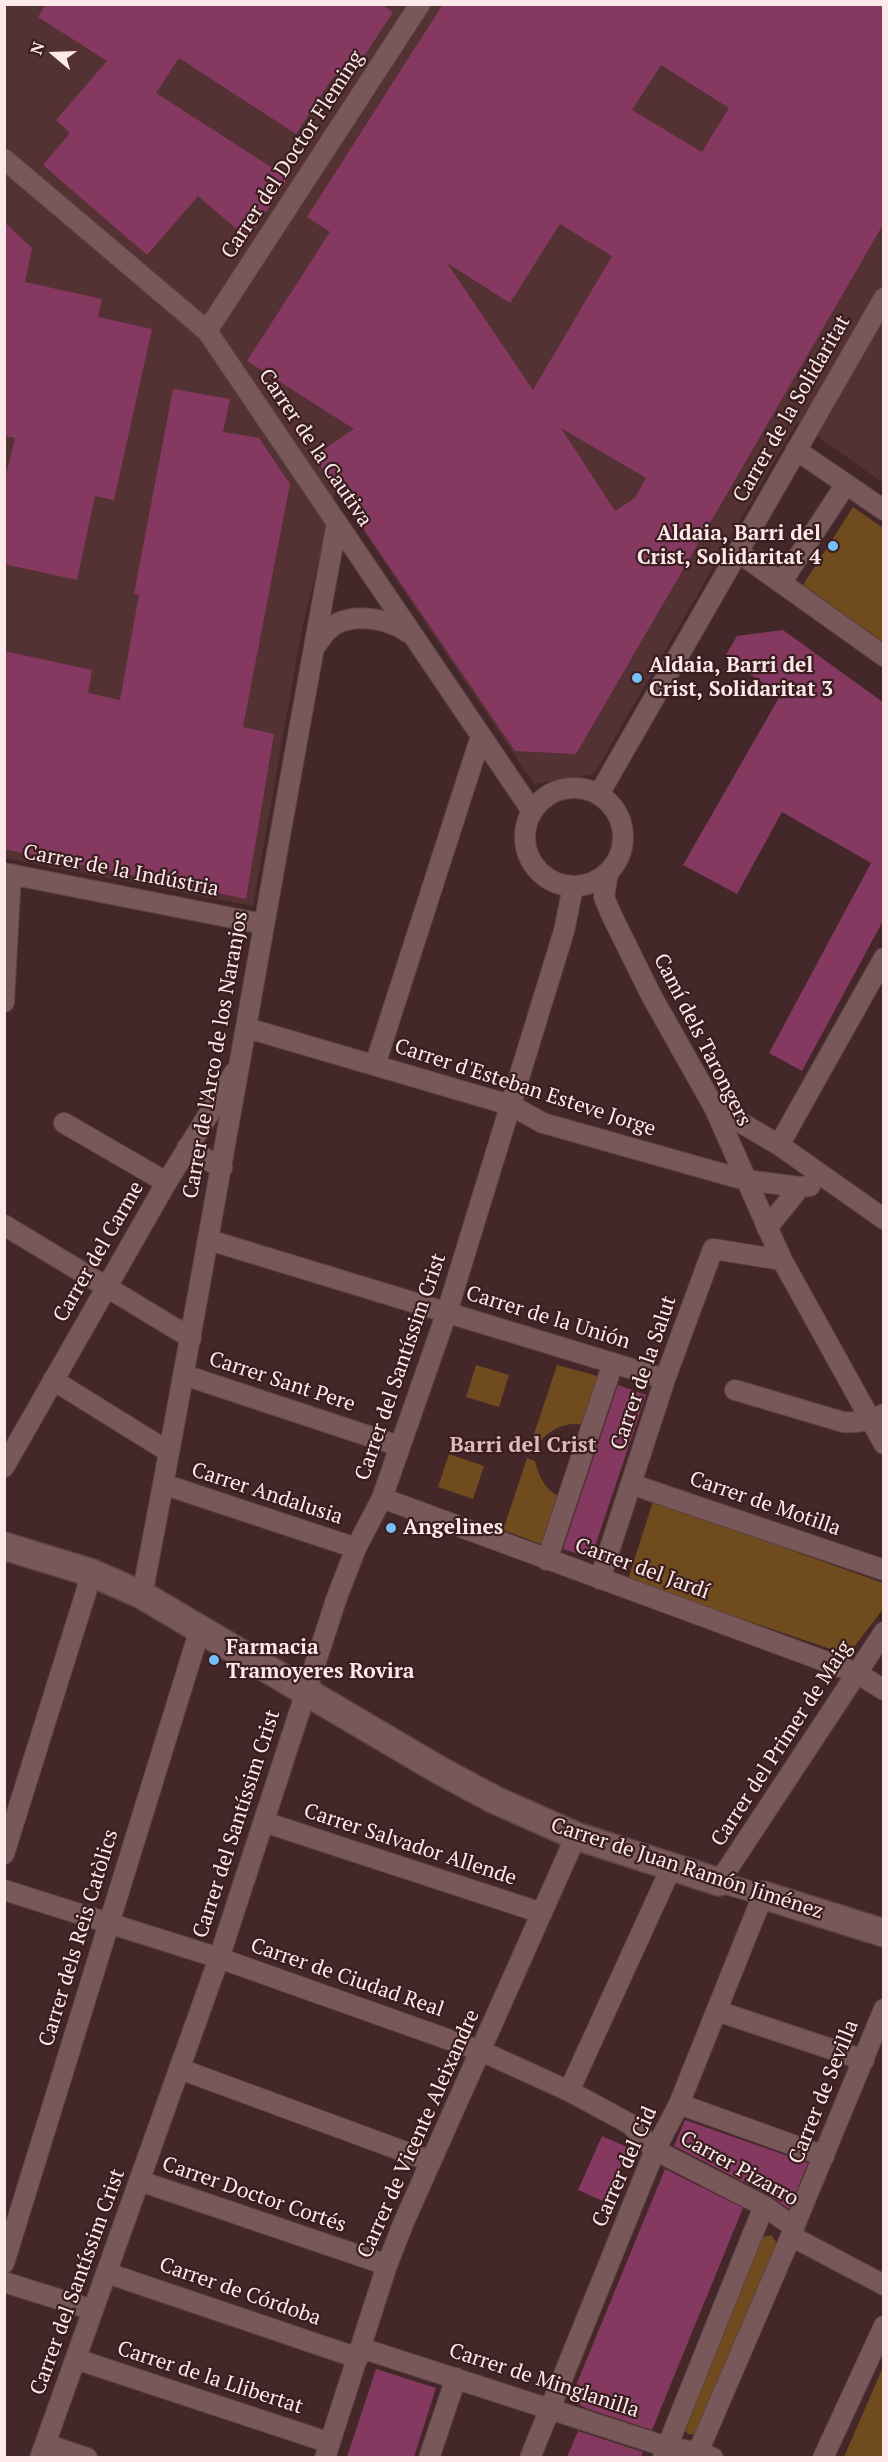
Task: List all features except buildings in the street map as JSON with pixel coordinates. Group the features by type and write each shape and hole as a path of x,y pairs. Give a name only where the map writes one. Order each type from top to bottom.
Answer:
{"street":[{"name":"Carrer del Doctor Fleming","path":"207,331 420,4"},
{"name":"Carrer de la Cautiva","path":"4,159 207,331 532,811"},
{"name":"Carrer de la Solidaritat","path":"599,794 884,298"},
{"path":"796,450 884,510"},
{"path":"781,583 846,484"},
{"name":"Carrer de l'Arco de los Naranjos","path":"142,1595 209,1240 263,924 337,523"},
{"path":"738,552 884,656"},
{"path":"313,649 327,630 339,622 362,619 384,620 402,628 414,637"},
{"name":"Carrer d'Esteban Esteve Jorge","path":"375,1065 481,736"},
{"path":"574,787 599,794 616,809 624,831 621,854 608,873 582,886 560,885 548,879 531,861 525,836 532,811 550,794 562,789 574,787"},
{"path":"4,1002 8,873"},
{"name":"Carrer de la Indústria","path":"8,873 263,924"},
{"name":"Camí dels Tarongers","path":"608,873 604,897 611,915 651,995 714,1107 782,1260 877,1417 884,1443"},
{"name":"Carrer del Santíssim Crist","path":"43,2451 219,1958 305,1692 356,1548 382,1498 447,1312 564,931 582,886"},
{"path":"779,1144 884,958"},
{"name":"Carrer d'Esteban Esteve Jorge","path":"247,1028 510,1105 543,1123 745,1180 800,1187"},
{"name":"Carrer del Carme","path":"4,1467 166,1182 240,1063"},
{"path":"714,1107 779,1144 831,1183 882,1214"},
{"path":"64,1123 166,1182"},
{"path":"187,1148 222,1168"},
{"path":"766,1228 800,1187 831,1183"},
{"path":"4,1225 191,1338"},
{"name":"Carrer de la Unión","path":"209,1240 665,1379"},
{"name":"Carrer de la Salut","path":"600,1580 665,1379 713,1249 782,1260"},
{"path":"547,1560 613,1363"},
{"name":"Carrer Sant Pere","path":"184,1375 399,1446"},
{"path":"53,1380 169,1452"},
{"path":"735,1390 843,1422 857,1423 877,1417"},
{"name":"Carrer Andalusia","path":"163,1484 356,1548"},
{"name":"Carrer de Motilla","path":"631,1485 884,1570"},
{"name":"Carrer del Jardí","path":"382,1498 857,1673 884,1690"},
{"name":"Carrer de Juan Ramón Jiménez","path":"4,1546 93,1573 142,1595 305,1692 495,1800 576,1836 671,1868 884,1933"},
{"path":"4,1854 93,1573"},
{"name":"Carrer dels Reis Catòlics","path":"4,2263 200,1629"},
{"name":"Carrer del Primer de Maig","path":"719,1882 884,1632"},
{"name":"Carrer Salvador Allende","path":"264,1822 542,1913"},
{"name":"Carrer de Vicente Aleixandre","path":"328,2450 387,2265 430,2162 482,2051 576,1836"},
{"path":"569,2091 671,1868"},
{"name":"Carrer de Ciudad Real","path":"4,1890 219,1958 482,2051 569,2091 630,2124 655,2150"},
{"name":"Carrer del Cid","path":"530,2457 655,2150 679,2104 763,1895"},
{"name":"Carrer de Sevilla","path":"706,2455 793,2232 884,2009"},
{"path":"717,2011 864,2060"},
{"path":"180,2069 430,2162"},
{"path":"679,2104 824,2156"},
{"name":"Carrer Pizarro","path":"655,2150 764,2206 793,2232 884,2285"},
{"name":"Carrer Doctor Cortés","path":"140,2181 387,2265"},
{"path":"665,2452 764,2206"},
{"name":"Carrer de Córdoba","path":"107,2273 359,2353"},
{"path":"4,2282 93,2310"},
{"path":"823,2457 884,2326"},
{"name":"Carrer de Minglanilla","path":"359,2353 456,2378 549,2407 665,2452 706,2455"},
{"name":"Carrer de la Llibertat","path":"76,2360 328,2450"},
{"path":"429,2457 456,2378"},
{"path":"43,2451 87,2457"}],"shaded area":[{"path":"4,5 883,5 883,483 797,422 594,774 534,784 336,491 302,629 253,906 5,858"},
{"path":"853,507 883,528 883,642 803,585"},
{"path":"476,1365 509,1375 499,1407 466,1397"},
{"path":"557,1365 601,1377 585,1425 572,1424 560,1427 548,1433 539,1443 532,1440"},
{"path":"449,1454 484,1466 473,1499 438,1487"},
{"path":"527,1458 535,1461 547,1488 562,1498 546,1546 503,1530"},
{"path":"653,1501 883,1583 883,1609 848,1655 628,1580"},
{"path":"771,2235 777,2243 775,2250 698,2435 688,2434 683,2428 757,2243 763,2237"},
{"path":"883,2367 883,2457 844,2457"}],"place":[{"name":"Aldaia, Barri del Crist, Solidaritat 4","path":"833,546"},
{"name":"Aldaia, Barri del Crist, Solidaritat 3","path":"637,678"},
{"name":"Angelines","path":"391,1528"},
{"name":"Farmacia Tramoyeres Rovira","path":"214,1660"}],"district":[{"name":"Barri del Crist","path":"523,1446"}]}
